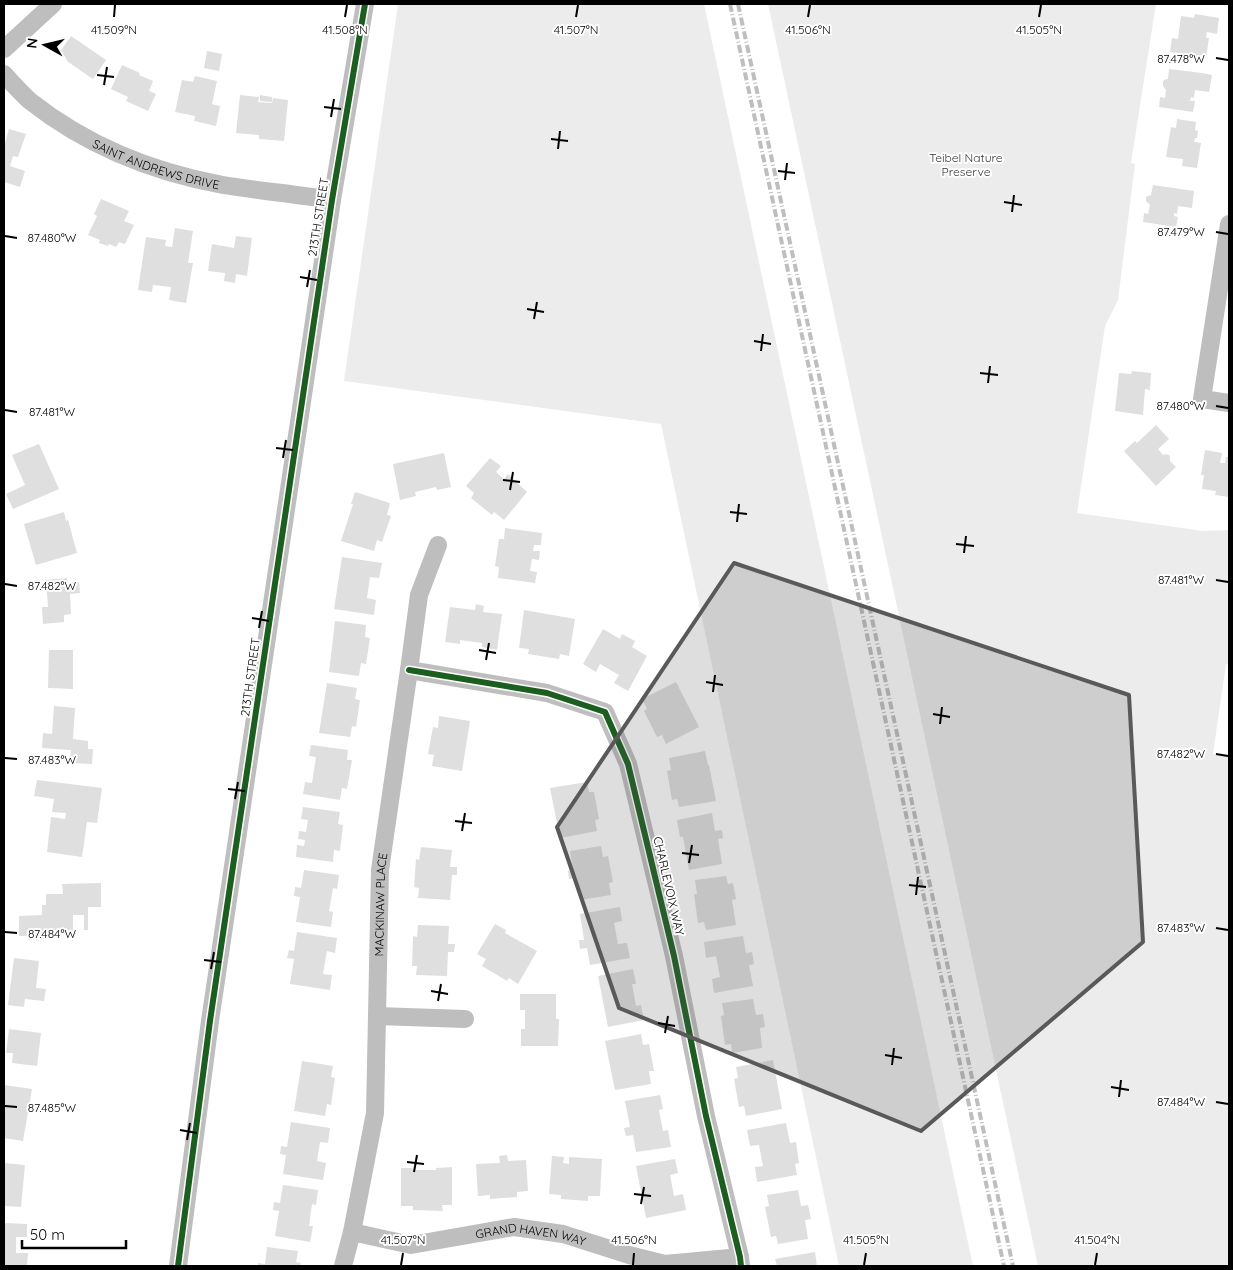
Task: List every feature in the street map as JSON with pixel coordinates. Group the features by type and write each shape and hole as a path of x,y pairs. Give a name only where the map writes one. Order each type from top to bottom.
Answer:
{"street":[{"path":"4,49 53,4"},
{"name":"213TH STREET","path":"178,1266 210,1021 332,200 365,4"},
{"name":"SAINT ANDREWS DRIVE","path":"4,74 29,100 59,122 94,143 132,160 174,174 224,185 332,200"},
{"path":"1229,224 1202,399 1229,403"},
{"name":"MACKINAW PLACE","path":"343,1266 352,1232 375,1113 380,870 418,595 438,545"},
{"name":"CHARLEVOIX WAY","path":"409,670 547,693 605,712 628,764 674,956 706,1116 740,1262"},
{"path":"377,1016 465,1018"},
{"name":"GRAND HAVEN WAY","path":"352,1232 411,1245 514,1228 563,1234 629,1255 665,1264 740,1262"}],"highlighted area":[{"path":"734,563 1129,695 1143,942 921,1131 619,1008 557,827"}],"green space":[{"path":"398,4 704,4 973,1266 839,1266 661,424 344,381"},
{"name":"Teibel Nature Preserve","path":"768,4 1156,4 1131,163 1135,164 1118,300 1105,326 1077,513 1203,531 1229,530 1229,663 1226,664 1213,754 1229,756 1229,1266 1038,1266"}],"building":[{"path":"1195,14 1219,18 1217,34 1207,32 1206,38 1209,38 1206,58 1170,52 1172,38 1178,39 1181,16 1194,18"},
{"path":"71,36 106,60 93,79 58,55"},
{"path":"207,51 222,54 219,71 204,68"},
{"path":"122,65 153,81 149,91 156,94 148,111 126,101 128,97 111,89"},
{"path":"1169,69 1212,75 1209,92 1195,90 1194,98 1191,97 1190,101 1195,101 1193,112 1159,107 1160,97 1165,98 1166,89 1163,86 1163,81 1168,79"},
{"path":"195,76 217,81 212,104 220,106 216,126 194,121 195,116 175,112 182,80 193,82"},
{"path":"240,95 259,97 258,102 272,103 273,98 288,100 284,141 259,139 259,135 236,133"},
{"path":"260,95 272,97 272,102 260,101"},
{"path":"1177,119 1196,122 1195,130 1198,131 1194,142 1201,143 1197,168 1182,166 1183,159 1166,157 1171,127 1176,128"},
{"path":"9,129 26,134 18,157 13,156 10,166 25,171 20,187 4,182 4,147"},
{"path":"1153,185 1194,191 1192,208 1178,206 1177,214 1174,213 1174,216 1178,217 1176,227 1143,222 1144,213 1148,214 1150,205 1146,201 1146,197 1151,195"},
{"path":"101,199 129,211 124,221 134,225 125,244 119,242 116,247 109,244 108,246 99,243 100,240 88,235 97,216 94,214"},
{"path":"175,228 193,231 188,263 193,263 186,303 169,300 171,287 153,285 152,292 138,290 146,237 166,240 165,246 172,247"},
{"path":"236,236 252,238 247,276 236,274 235,283 224,281 225,273 208,271 212,244 234,248"},
{"path":"1132,371 1151,373 1150,390 1145,389 1143,415 1115,411 1119,373 1131,374"},
{"path":"1156,425 1169,439 1158,449 1163,455 1169,455 1170,461 1176,467 1156,486 1124,451 1135,441 1137,443"},
{"path":"39,444 59,489 13,509 6,494 25,485 12,455"},
{"path":"1205,450 1222,453 1220,463 1225,463 1226,457 1229,457 1229,497 1215,495 1216,491 1202,489 1204,475 1201,475"},
{"path":"444,453 451,487 437,490 436,487 415,492 416,496 400,500 393,464"},
{"path":"490,458 501,466 496,472 504,479 508,474 527,492 504,520 494,512 492,515 471,498 474,493 466,486"},
{"path":"355,492 390,503 387,515 391,516 382,542 377,540 374,551 341,541"},
{"path":"64,512 77,553 36,565 24,524"},
{"path":"505,528 542,533 541,545 534,545 533,551 540,551 539,560 532,559 530,571 537,572 535,583 498,578 499,567 495,566 499,539 504,539"},
{"path":"342,557 382,563 379,578 370,577 367,598 376,600 374,615 334,609"},
{"path":"67,578 67,583 79,582 80,593 70,594 71,614 64,615 64,622 43,624 42,607 48,607 46,580"},
{"path":"476,604 484,606 483,612 502,614 497,650 482,647 482,643 460,640 460,644 445,642 450,607 475,610"},
{"path":"524,610 575,619 569,656 560,654 559,659 528,654 529,649 519,648"},
{"path":"335,621 366,625 365,637 370,638 366,664 361,663 359,676 329,672"},
{"path":"603,629 620,639 622,634 635,641 632,647 647,656 628,691 614,683 619,675 600,664 596,672 583,664"},
{"path":"49,650 73,650 73,689 48,688"},
{"path":"676,682 699,727 666,744 662,735 657,737 644,711 647,709 642,699"},
{"path":"327,683 357,688 355,699 360,700 356,727 352,726 350,737 319,733"},
{"path":"54,706 75,708 73,739 88,741 88,749 93,749 92,764 70,763 71,750 42,748 43,733 52,734"},
{"path":"439,716 470,721 462,771 432,766 434,755 428,754 433,727 438,728"},
{"path":"311,745 348,750 347,760 352,760 347,789 342,788 340,800 303,794 305,782 312,783 316,757 309,756"},
{"path":"705,751 716,801 679,807 677,799 672,800 667,771 671,770 669,758"},
{"path":"37,780 102,788 97,823 87,822 82,857 47,852 51,817 65,819 66,813 52,812 54,799 34,796"},
{"path":"587,782 589,792 594,792 599,819 595,820 597,831 560,838 550,788"},
{"path":"303,807 340,812 338,824 343,825 340,851 334,850 333,862 296,857 297,845 304,846 305,840 298,839 299,831 306,832 308,820 301,819"},
{"path":"712,813 715,831 722,830 723,838 718,839 722,864 689,870 683,837 680,837 677,820"},
{"path":"601,846 603,857 608,856 613,882 609,883 611,895 580,900 576,878 569,879 568,871 573,870 570,851"},
{"path":"421,847 452,850 450,867 457,867 457,875 452,875 450,900 418,898 419,888 414,887 416,859 419,860"},
{"path":"304,870 339,875 337,889 333,888 329,911 333,912 331,927 296,922 300,897 294,896 295,887 301,888"},
{"path":"726,876 728,884 733,883 736,899 732,900 736,925 706,930 704,922 698,923 694,894 697,894 695,880"},
{"path":"101,883 101,907 88,907 88,930 84,930 84,915 73,915 73,935 19,936 19,916 42,915 42,905 46,905 46,894 63,894 62,884"},
{"path":"620,907 622,921 614,923 618,944 627,943 630,958 590,965 587,948 580,949 579,940 584,940 580,914"},
{"path":"495,924 506,930 505,933 537,951 518,984 509,978 507,981 482,966 486,959 477,954"},
{"path":"418,925 449,926 448,944 455,944 454,952 448,952 447,976 416,975 417,966 412,966 413,936 417,937"},
{"path":"297,932 337,938 335,953 327,951 323,974 332,975 330,990 290,984 294,959 287,958 289,950 294,951"},
{"path":"743,936 746,953 752,952 754,964 749,965 753,986 714,993 712,979 720,977 716,956 706,958 704,942"},
{"path":"14,958 39,961 36,988 46,989 44,1001 25,999 24,1007 8,1005"},
{"path":"633,969 636,984 632,984 636,1006 641,1005 644,1020 608,1027 598,976"},
{"path":"520,994 556,994 556,1019 559,1019 558,1046 521,1046 521,1029 525,1029 525,1010 520,1010"},
{"path":"753,999 756,1015 763,1014 765,1027 760,1028 762,1048 732,1053 731,1044 725,1045 721,1016 724,1015 722,1003"},
{"path":"9,1029 41,1033 37,1066 12,1063 13,1053 6,1053"},
{"path":"641,1034 643,1045 649,1044 654,1071 649,1071 651,1084 615,1090 605,1041"},
{"path":"773,1060 782,1109 746,1116 744,1106 739,1107 734,1079 738,1078 736,1067"},
{"path":"302,1061 333,1066 331,1077 335,1078 331,1105 327,1104 325,1116 294,1111"},
{"path":"4,1085 32,1089 23,1141 4,1138"},
{"path":"660,1095 663,1109 659,1110 663,1131 668,1130 671,1147 636,1152 633,1135 626,1136 624,1128 630,1127 625,1101"},
{"path":"291,1122 330,1128 328,1143 320,1142 317,1161 326,1163 323,1180 283,1174 286,1155 280,1154 281,1146 287,1147"},
{"path":"786,1123 790,1143 796,1142 799,1163 795,1164 797,1175 757,1182 755,1167 763,1166 759,1145 750,1146 747,1130"},
{"path":"507,1155 508,1161 526,1160 528,1191 517,1192 517,1197 490,1199 490,1195 478,1196 476,1164 500,1163 499,1156"},
{"path":"552,1156 564,1157 563,1163 569,1164 569,1157 602,1159 600,1196 588,1196 588,1201 561,1199 561,1195 549,1194"},
{"path":"675,1159 678,1173 670,1175 674,1196 683,1194 686,1210 646,1218 636,1166"},
{"path":"4,1163 25,1165 21,1207 4,1206"},
{"path":"452,1167 452,1205 442,1205 443,1211 413,1210 413,1206 401,1206 401,1168 436,1170 436,1168"},
{"path":"283,1185 318,1190 316,1205 312,1204 309,1226 313,1226 310,1242 275,1236 279,1211 273,1210 274,1202 280,1203"},
{"path":"798,1190 801,1206 808,1205 811,1219 805,1220 808,1239 778,1244 776,1236 771,1237 765,1207 769,1206 767,1195"},
{"path":"4,1223 27,1224 27,1237 16,1237 16,1253 28,1253 27,1266 4,1266"},
{"path":"267,1247 298,1251 296,1262 301,1263 300,1266 258,1266 258,1263 265,1264"},
{"path":"815,1252 817,1266 777,1266 775,1259"}],"railway":[{"path":"730,4 1004,1266"},
{"path":"738,4 1013,1266"}],"cycle path":[{"path":"178,1266 210,1021 332,200 365,4"},
{"path":"409,670 547,693 605,712 628,764 674,956 706,1116 741,1266"}]}
